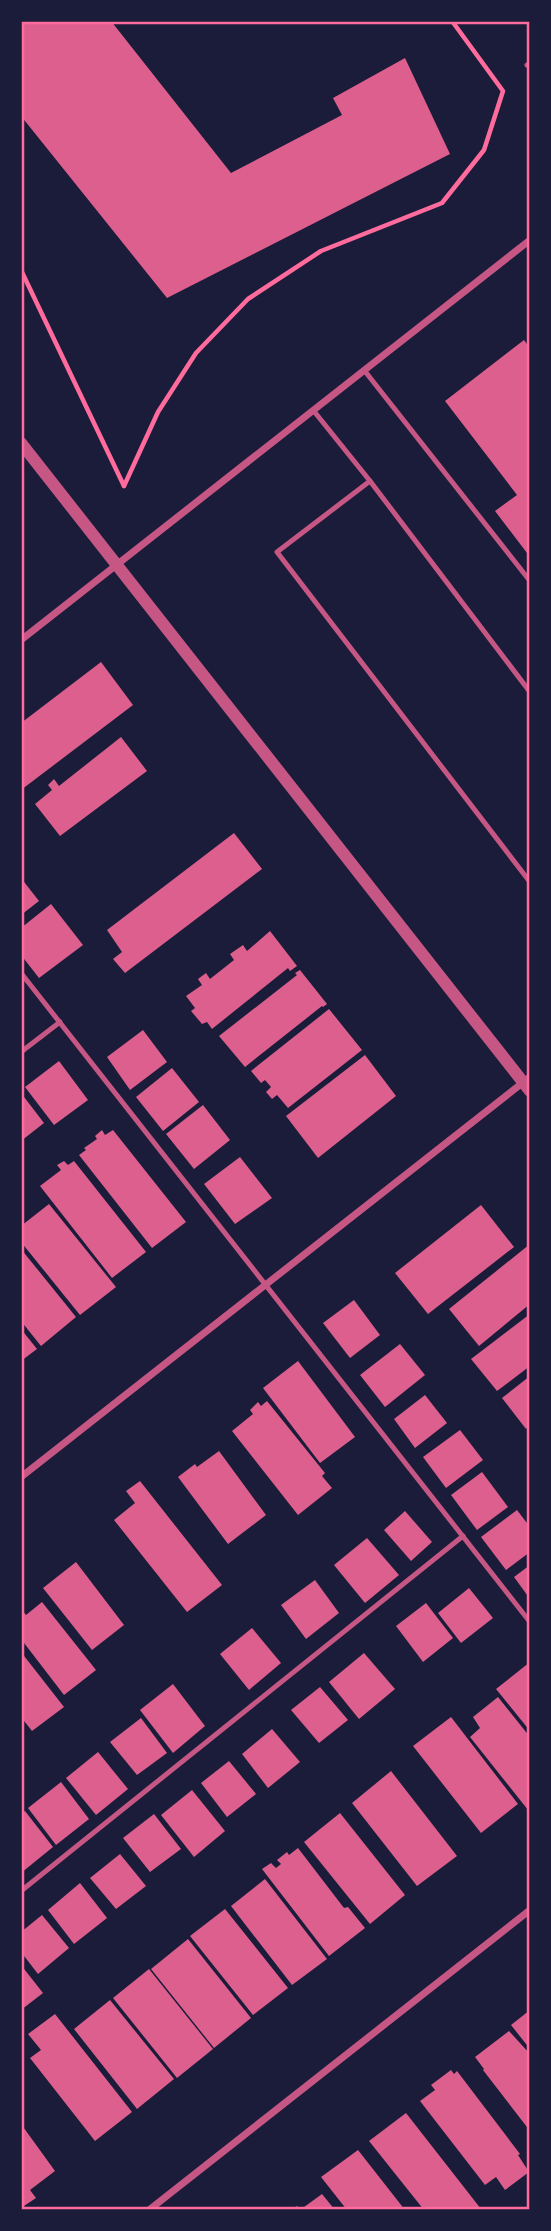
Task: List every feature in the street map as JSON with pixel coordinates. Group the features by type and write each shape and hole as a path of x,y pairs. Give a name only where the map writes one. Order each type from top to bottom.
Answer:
{"street":[{"path":"21,640 530,240"},
{"path":"21,443 528,1084 21,1477"},
{"path":"149,2210 530,1909"}],"lane":[{"path":"364,370 530,580"},
{"path":"313,410 530,692"},
{"path":"370,481 277,552 530,882"},
{"path":"21,973 530,1622"},
{"path":"21,1052 60,1022"},
{"path":"21,1891 463,1536"}],"path":[{"path":"21,270 124,486 158,412 196,353 248,299 321,251 442,202 484,150 503,91 452,21"}],"building":[{"path":"21,21 111,21 231,173 342,115 333,98 405,58 450,154 167,298 21,116"},
{"path":"524,340 530,348 530,557 495,511 517,495 445,401"},
{"path":"101,662 133,705 21,790 21,723"},
{"path":"121,737 147,771 60,836 35,804 52,790 48,785 54,779 59,786"},
{"path":"234,833 262,869 125,973 113,959 122,952 107,930"},
{"path":"21,878 39,901 21,915"},
{"path":"51,904 83,945 39,978 21,955 21,928"},
{"path":"270,931 297,966 290,971 288,968 212,1029 207,1022 202,1024 191,1011 195,1008 186,996 202,985 198,979 206,973 210,979 234,960 230,954 243,945 247,951"},
{"path":"300,970 327,1004 245,1067 219,1036"},
{"path":"329,1009 362,1050 288,1108 277,1095 272,1099 266,1092 271,1087 265,1080 261,1083 251,1071"},
{"path":"143,1030 167,1062 130,1090 107,1057"},
{"path":"365,1055 396,1096 318,1158 286,1116"},
{"path":"59,1061 88,1100 54,1125 25,1087"},
{"path":"172,1068 199,1102 163,1131 136,1097"},
{"path":"21,1093 44,1123 21,1141"},
{"path":"203,1105 230,1140 194,1169 166,1134"},
{"path":"102,1130 105,1135 113,1130 186,1222 152,1248 79,1155 97,1139 95,1136"},
{"path":"240,1157 272,1198 235,1224 204,1184"},
{"path":"64,1161 68,1165 74,1161 146,1252 112,1278 40,1186 61,1170 57,1165"},
{"path":"49,1204 116,1287 80,1315 21,1242 21,1226"},
{"path":"481,1205 514,1247 428,1314 395,1273"},
{"path":"530,1244 530,1304 479,1346 449,1309"},
{"path":"21,1249 76,1317 41,1346 21,1321"},
{"path":"354,1300 380,1335 350,1358 323,1323"},
{"path":"530,1314 530,1366 497,1391 471,1359"},
{"path":"21,1329 37,1349 21,1361"},
{"path":"400,1344 425,1375 385,1407 360,1375"},
{"path":"298,1361 355,1437 320,1463 263,1388"},
{"path":"530,1376 530,1425 526,1429 502,1398"},
{"path":"425,1395 447,1423 415,1448 394,1419"},
{"path":"267,1401 325,1473 322,1476 332,1488 298,1515 232,1431 253,1414 250,1410 258,1402 261,1406"},
{"path":"460,1430 483,1460 446,1488 423,1457"},
{"path":"219,1451 266,1515 228,1544 178,1477"},
{"path":"482,1472 508,1507 477,1530 451,1495"},
{"path":"140,1481 222,1585 187,1612 114,1520 135,1503 126,1491"},
{"path":"517,1510 530,1527 530,1552 506,1570 481,1537"},
{"path":"405,1511 432,1542 411,1561 384,1530"},
{"path":"367,1538 399,1575 365,1603 334,1565"},
{"path":"76,1562 124,1625 92,1650 43,1588"},
{"path":"530,1565 530,1599 514,1577"},
{"path":"315,1580 339,1613 306,1639 281,1605"},
{"path":"469,1588 493,1618 461,1643 438,1613"},
{"path":"42,1602 96,1670 64,1695 21,1639 21,1609 26,1615"},
{"path":"426,1603 453,1638 423,1662 396,1626"},
{"path":"252,1628 281,1663 249,1690 220,1654"},
{"path":"21,1652 64,1707 32,1731 21,1717"},
{"path":"364,1653 395,1689 359,1719 329,1682"},
{"path":"530,1662 530,1731 496,1689"},
{"path":"173,1684 205,1726 173,1753 140,1710"},
{"path":"320,1687 348,1720 319,1743 291,1710"},
{"path":"498,1697 530,1737 528,1810 470,1737 480,1728 473,1717"},
{"path":"451,1717 518,1804 481,1833 413,1746"},
{"path":"141,1718 167,1753 137,1775 110,1742"},
{"path":"272,1729 300,1762 268,1788 242,1754"},
{"path":"98,1752 128,1789 96,1815 66,1778"},
{"path":"229,1761 256,1794 227,1817 201,1783"},
{"path":"391,1771 457,1856 417,1886 352,1803"},
{"path":"61,1782 89,1819 56,1845 28,1808"},
{"path":"192,1790 225,1831 194,1857 161,1815"},
{"path":"25,1811 53,1847 21,1873 21,1814"},
{"path":"340,1813 405,1895 370,1924 304,1842"},
{"path":"154,1814 181,1849 150,1872 123,1838"},
{"path":"298,1848 344,1908 348,1907 365,1928 329,1956 262,1869 271,1863 276,1868 281,1864 277,1860"},
{"path":"120,1854 146,1886 116,1909 90,1878"},
{"path":"265,1879 327,1959 292,1985 231,1906"},
{"path":"80,1883 107,1918 74,1944 48,1910"},
{"path":"225,1909 288,1988 253,2015 190,1936"},
{"path":"42,1915 69,1948 38,1974 21,1952 21,1932"},
{"path":"188,1939 251,2018 214,2048 151,1969"},
{"path":"21,1965 43,1993 21,2010"},
{"path":"149,1969 213,2049 177,2078 113,1998"},
{"path":"110,2000 174,2079 137,2109 74,2029"},
{"path":"530,2010 530,2049 511,2025"},
{"path":"55,2014 132,2112 95,2141 30,2058 41,2050 28,2034"},
{"path":"509,2031 530,2054 530,2131 475,2057"},
{"path":"451,2070 454,2074 457,2071 520,2154 518,2155 529,2172 505,2190 496,2177 485,2185 420,2101 435,2090 431,2085"},
{"path":"406,2113 481,2209 424,2210 369,2141"},
{"path":"21,2124 55,2171 30,2190 36,2198 21,2208"},
{"path":"358,2150 405,2210 347,2210 321,2177"},
{"path":"322,2194 335,2210 300,2210"}]}
